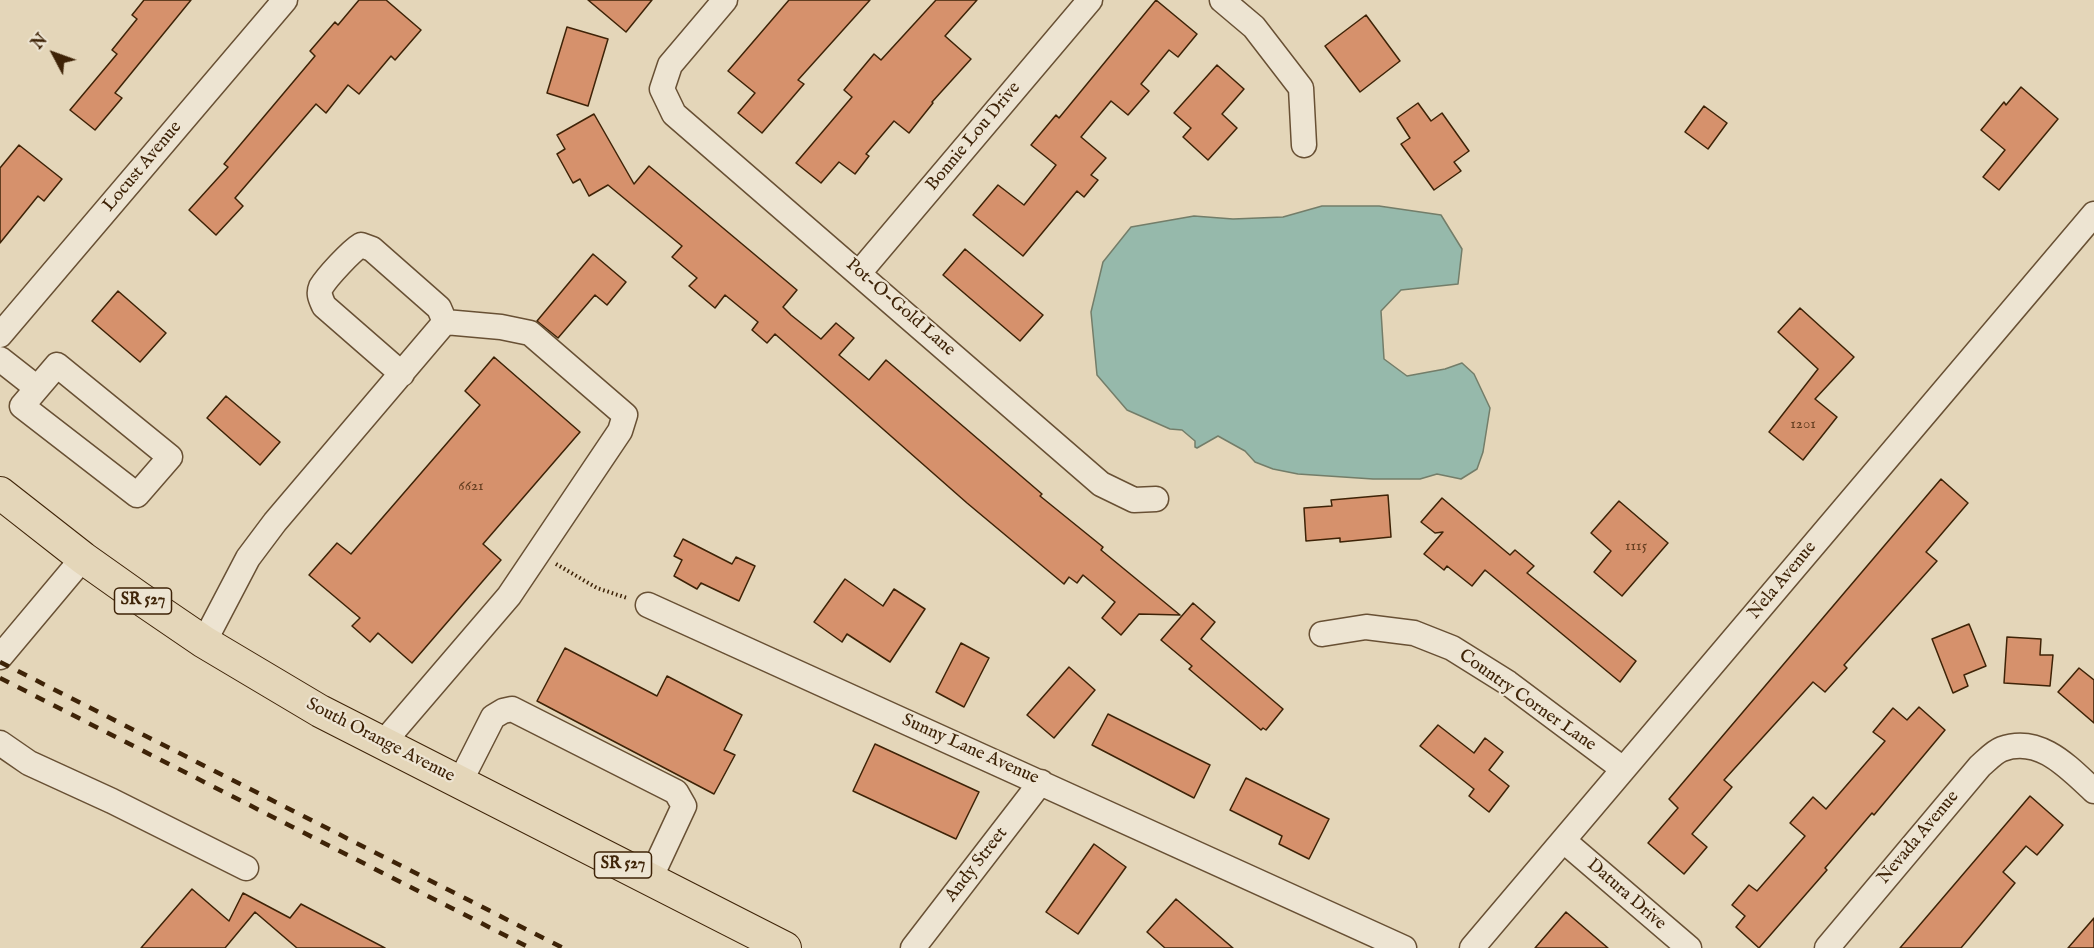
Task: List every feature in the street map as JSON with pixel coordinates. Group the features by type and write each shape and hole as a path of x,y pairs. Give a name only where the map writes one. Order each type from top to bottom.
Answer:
{"main road":[{"name":"South Orange Avenue","path":"0,493 83,558 204,642 320,711 785,948"}],"street":[{"name":"Locust Avenue","path":"0,335 285,0"},
{"name":"Pot-O-Gold Lane","path":"726,0 670,65 662,88 674,114 1101,484 1134,500 1156,499"},
{"name":"Bonnie Lou Drive","path":"859,273 1090,0"},
{"path":"1222,0 1254,27 1301,88 1304,145"},
{"name":"Nela Avenue","path":"1472,948 2094,214"},
{"path":"402,374 324,306 320,296 321,288 352,250 361,245 372,249 439,308 445,322"},
{"path":"204,642 248,558 275,522 445,322"},
{"path":"383,743 509,596 620,431 625,415 530,333 501,327 445,322"},
{"path":"0,359 37,388"},
{"path":"57,365 170,457 137,495 22,406 37,388 57,365"},
{"path":"0,657 83,558"},
{"name":"Sunny Lane Avenue","path":"648,605 1404,948"},
{"name":"Country Corner Lane","path":"1322,634 1366,627 1414,633 1452,648 1508,683 1623,769"},
{"path":"460,782 493,717 512,709 676,792 684,806 650,879"},
{"path":"0,744 28,763 112,801 246,868"},
{"name":"Nevada Avenue","path":"1827,948 1980,766 2001,749 2022,746 2043,750 2062,762 2094,791"},
{"name":"Andy Street","path":"913,948 1041,782"},
{"name":"Datura Drive","path":"1564,841 1689,948"}],"path":[{"path":"536,554 597,588 648,605"}],"shaded area":[{"path":"1322,206 1379,206 1441,215 1462,249 1458,284 1401,290 1381,311 1384,359 1407,376 1445,369 1462,363 1474,374 1490,408 1483,452 1477,469 1461,479 1437,474 1420,479 1373,479 1298,474 1273,469 1255,462 1245,451 1218,436 1197,448 1195,441 1182,430 1170,429 1127,410 1097,375 1091,312 1103,262 1131,227 1194,216 1233,219 1283,217"}],"building":[{"path":"144,0 191,0 115,93 122,98 95,130 70,110 117,54 112,50 137,19 132,15"},
{"path":"359,0 386,0 421,30 395,60 391,56 359,94 348,85 326,113 316,104 235,198 243,206 216,235 189,210 228,167 224,164 315,56 310,51 335,22 338,25"},
{"path":"588,0 652,0 626,32"},
{"path":"789,0 870,0 798,80 804,84 762,133 738,113 755,93 728,71"},
{"path":"936,0 977,0 945,36 971,59 932,102 909,133 894,121 866,154 869,156 855,174 839,162 821,183 796,163 852,97 844,90 874,54 881,60"},
{"path":"1156,0 1197,34 1178,57 1169,50 1141,84 1149,91 1128,115 1111,101 1081,137 1106,158 1091,175 1098,180 1084,197 1077,191 1023,256 973,215 998,185 1024,205 1056,165 1031,145 1056,115 1059,118"},
{"path":"1366,15 1400,61 1360,92 1325,46"},
{"path":"567,27 608,39 588,106 547,93"},
{"path":"1217,65 1244,89 1222,114 1237,128 1208,160 1183,137 1191,128 1174,113"},
{"path":"2021,87 2058,119 1999,190 1983,177 2005,150 1981,130 2004,102 2006,105"},
{"path":"1418,103 1431,121 1442,113 1469,151 1454,162 1461,171 1434,190 1401,144 1410,138 1397,118"},
{"path":"1704,106 1727,123 1708,149 1685,132"},
{"path":"594,114 634,184 649,166 797,290 783,307 791,315 821,339 836,323 854,338 839,355 869,380 886,360 1042,494 1040,496 1103,547 1101,550 1180,615 1139,614 1121,635 1102,618 1115,602 1083,575 1077,583 1069,577 1064,584 967,503 775,334 767,343 752,330 758,322 725,295 715,308 689,286 697,278 672,257 682,246 608,185 589,196 580,179 573,183 557,154 565,149 557,135"},
{"path":"19,145 62,179 44,201 38,196 0,243 0,168"},
{"path":"965,249 1043,315 1020,341 943,275"},
{"path":"593,254 626,282 607,305 595,295 558,338 537,321"},
{"path":"118,291 166,333 140,362 92,321"},
{"path":"1800,308 1854,357 1815,399 1837,417 1803,460 1769,432 1818,369 1778,332"},
{"path":"494,357 580,432 483,544 501,560 412,663 378,633 370,642 352,626 360,618 309,575 337,543 351,554 480,405 465,391"},
{"path":"226,396 280,442 260,465 207,418"},
{"path":"1941,479 1968,503 1926,552 1937,561 1844,665 1847,668 1825,692 1813,682 1724,780 1732,787 1692,834 1707,847 1684,874 1648,843 1678,808 1669,799"},
{"path":"1388,495 1391,537 1340,542 1340,538 1306,541 1304,508 1332,506 1331,500"},
{"path":"1442,498 1510,555 1515,550 1534,566 1527,573 1636,661 1620,682 1485,570 1472,586 1447,566 1444,570 1424,554 1443,532 1435,533 1421,522"},
{"path":"1619,501 1668,543 1622,596 1594,572 1611,551 1591,533"},
{"path":"683,539 732,564 736,557 755,566 739,601 701,583 697,589 674,576 682,560 674,556"},
{"path":"845,579 883,606 894,589 925,609 890,662 847,634 842,642 814,622"},
{"path":"1193,603 1215,622 1201,639 1283,709 1266,730 1263,728 1261,730 1189,669 1192,666 1161,640"},
{"path":"1969,624 1986,666 1964,675 1968,686 1953,693 1932,639"},
{"path":"2007,637 2041,639 2040,655 2053,655 2050,686 2004,683"},
{"path":"961,643 989,658 964,707 936,692"},
{"path":"565,648 657,696 667,676 742,715 724,750 735,755 714,794 537,701"},
{"path":"1069,667 1095,690 1054,738 1027,715"},
{"path":"2079,668 2094,680 2094,723 2058,692"},
{"path":"1919,707 1945,730 1759,948 1736,927 1745,916 1732,905 1749,885 1757,891 1805,836 1790,823 1813,797 1826,809 1885,741 1873,732 1893,708 1907,720"},
{"path":"1108,714 1210,765 1194,798 1092,745"},
{"path":"1438,725 1474,753 1485,738 1503,752 1489,770 1509,786 1489,812 1469,796 1474,789 1420,746"},
{"path":"875,744 979,792 956,839 853,791"},
{"path":"1246,778 1329,819 1309,859 1279,844 1282,836 1230,810"},
{"path":"2030,796 2063,825 2037,855 2026,846 2003,872 2015,883 1961,948 1900,948"},
{"path":"1094,844 1126,867 1078,934 1046,912"},
{"path":"192,889 229,921 243,893 290,918 301,904 385,948 297,948 255,912 225,948 141,948"},
{"path":"1176,899 1233,948 1165,948 1147,932"},
{"path":"1566,912 1608,948 1535,948"},
{"path":"2094,918 2094,948 2068,948"}],"railway":[{"path":"0,662 563,948"},
{"path":"0,678 530,948"}]}
